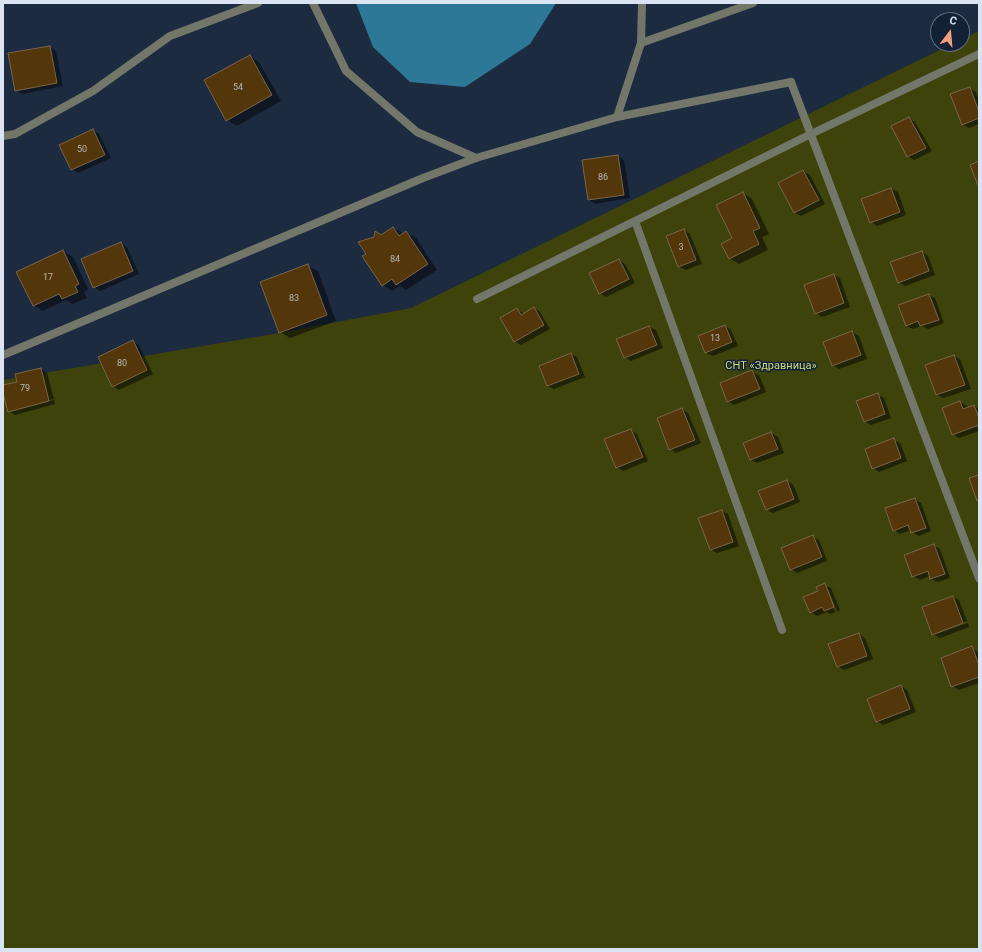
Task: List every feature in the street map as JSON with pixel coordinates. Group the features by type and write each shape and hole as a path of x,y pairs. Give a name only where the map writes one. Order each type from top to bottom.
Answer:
{"street":[{"path":"3,136 15,134 93,91 170,36 258,3"},
{"path":"313,3 346,71 417,132 476,158"},
{"path":"617,117 641,43 642,3"},
{"path":"641,43 753,3"},
{"path":"477,299 811,134 979,54"},
{"path":"3,355 402,187 476,158 617,117 791,82 979,578"},
{"path":"634,221 782,630"}],"green space":[{"name":"СНТ «Здравница»","path":"979,31 979,949 3,949 3,380 279,333 411,308 936,52 970,52 970,35"}],"water":[{"path":"356,3 556,3 530,44 465,87 410,82 373,47"}],"building":[{"path":"50,46 57,83 15,91 8,53"},
{"path":"250,55 272,95 226,121 204,80"},
{"path":"970,87 979,112 979,118 962,125 950,94"},
{"path":"909,117 926,148 907,157 891,126"},
{"path":"93,129 105,155 71,170 59,145"},
{"path":"618,155 624,195 588,200 582,160"},
{"path":"979,161 979,188 970,165"},
{"path":"803,170 819,200 794,213 778,183"},
{"path":"891,188 900,212 870,223 861,199"},
{"path":"743,192 760,228 753,231 759,244 729,259 721,244 732,238 716,205"},
{"path":"393,227 399,236 406,231 428,264 396,285 392,279 382,286 362,256 366,254 358,242 374,237 375,231 381,235"},
{"path":"684,229 696,260 678,267 666,236"},
{"path":"121,242 133,271 93,288 81,259"},
{"path":"63,250 79,284 75,286 78,292 62,299 59,294 33,306 16,272"},
{"path":"922,251 929,271 898,283 890,262"},
{"path":"619,259 629,279 599,294 589,273"},
{"path":"308,264 327,315 279,333 260,282"},
{"path":"834,274 844,303 815,314 804,285"},
{"path":"929,294 939,320 920,326 918,321 906,326 898,305"},
{"path":"534,307 544,325 514,342 500,318 517,308 521,315"},
{"path":"725,325 732,342 705,353 698,336"},
{"path":"649,326 657,345 624,358 616,339"},
{"path":"852,331 861,355 832,366 823,342"},
{"path":"133,340 147,370 112,387 98,357"},
{"path":"571,353 579,374 547,386 539,366"},
{"path":"954,355 965,385 936,395 925,365"},
{"path":"41,368 49,401 8,412 3,393 3,385 17,382 15,374"},
{"path":"752,370 760,389 727,402 720,383"},
{"path":"878,393 885,414 864,422 856,401"},
{"path":"960,401 963,409 974,405 979,418 979,425 952,435 942,408"},
{"path":"682,408 695,440 669,450 657,418"},
{"path":"631,429 643,457 616,468 604,439"},
{"path":"771,432 778,449 750,460 743,443"},
{"path":"894,438 901,458 872,469 865,449"},
{"path":"979,475 979,500 977,501 969,478"},
{"path":"787,480 794,499 766,510 758,491"},
{"path":"915,498 926,528 911,533 908,525 893,531 885,508"},
{"path":"722,510 733,542 710,550 698,518"},
{"path":"813,535 822,557 790,570 781,548"},
{"path":"934,544 945,574 930,579 928,571 912,577 904,555"},
{"path":"825,583 834,607 824,611 822,607 810,613 803,597 818,591 816,587"},
{"path":"953,596 963,623 932,635 922,607"},
{"path":"859,633 867,656 837,667 828,644"},
{"path":"972,646 979,665 979,677 951,687 941,658"},
{"path":"901,685 910,709 876,722 867,699"}]}
